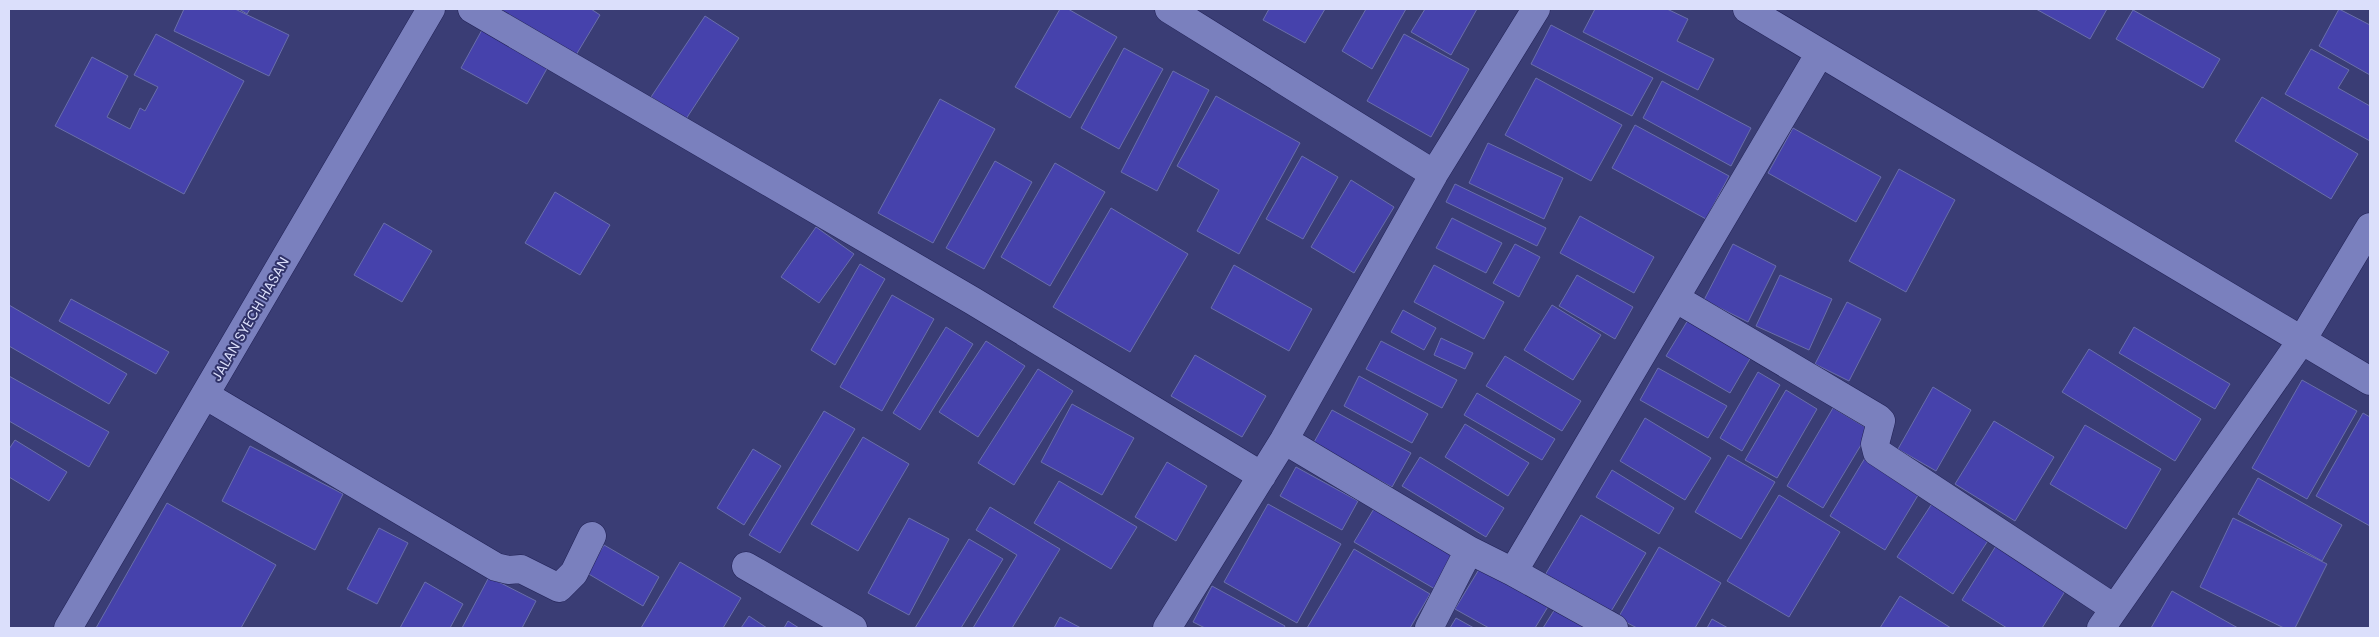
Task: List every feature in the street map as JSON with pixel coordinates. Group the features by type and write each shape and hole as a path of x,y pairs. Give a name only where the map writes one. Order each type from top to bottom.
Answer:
{"street":[{"name":"JALAN SYECH HASAN","path":"68,628 431,9"},
{"path":"472,9 973,301 1262,476"},
{"path":"1169,9 1434,174"},
{"path":"1167,628 1284,440 1434,174 1536,9"},
{"path":"1747,9 2370,381"},
{"path":"1513,572 1820,52"},
{"path":"1675,298 1878,418 1880,421 1875,444 1877,452 2108,618 2302,340 2370,227"},
{"path":"205,395 496,567 508,570 521,569 559,588 574,573 592,536"},
{"path":"1284,440 1469,550 1614,628"},
{"path":"1429,628 1469,550"},
{"path":"746,566 852,628"}],"building":[{"path":"184,9 235,9 289,35 269,76 174,31"},
{"path":"239,9 250,9 247,14"},
{"path":"500,9 591,9 600,15 576,55"},
{"path":"1060,9 1068,9 1117,37 1070,118 1015,87"},
{"path":"1269,9 1325,9 1305,43 1263,20"},
{"path":"1366,9 1406,9 1372,69 1342,51"},
{"path":"1425,9 1477,9 1451,55 1411,32"},
{"path":"1595,9 1667,9 1688,19 1677,41 1714,59 1698,90 1583,32"},
{"path":"2036,9 2107,9 2090,39"},
{"path":"2339,9 2370,25 2370,75 2319,46"},
{"path":"2133,10 2220,59 2203,88 2116,39"},
{"path":"705,16 739,38 686,119 651,97"},
{"path":"1551,25 1653,78 1632,116 1531,64"},
{"path":"483,28 549,65 527,104 461,68"},
{"path":"156,34 244,81 184,194 55,126 92,57 128,76 107,117 130,129 140,108 145,111 158,87 134,75"},
{"path":"1404,34 1469,69 1431,137 1367,101"},
{"path":"1124,48 1163,69 1119,149 1081,128"},
{"path":"2311,49 2349,70 2338,88 2370,106 2370,141 2285,94"},
{"path":"1173,71 1209,90 1157,191 1121,172"},
{"path":"1536,78 1622,125 1591,181 1505,135"},
{"path":"1662,81 1751,128 1731,166 1643,118"},
{"path":"1216,96 1300,143 1239,254 1197,231 1219,190 1177,166"},
{"path":"2262,97 2358,154 2331,199 2235,141"},
{"path":"940,99 995,129 933,243 878,213"},
{"path":"1635,125 1729,176 1706,219 1612,168"},
{"path":"1793,128 1881,177 1856,222 1768,173"},
{"path":"1488,143 1563,178 1544,219 1469,183"},
{"path":"1302,156 1338,177 1303,239 1266,219"},
{"path":"995,161 1032,182 984,269 946,248"},
{"path":"1055,163 1105,192 1050,286 1001,257"},
{"path":"1899,169 1955,200 1906,292 1849,261"},
{"path":"1351,180 1394,207 1354,273 1311,247"},
{"path":"1455,184 1546,228 1537,246 1446,202"},
{"path":"555,192 610,225 580,275 525,243"},
{"path":"1111,208 1188,254 1130,352 1053,307"},
{"path":"1580,216 1654,257 1634,293 1560,253"},
{"path":"1452,218 1502,243 1486,273 1436,248"},
{"path":"384,223 432,251 402,302 354,275"},
{"path":"816,227 854,254 819,303 781,277"},
{"path":"1515,244 1540,257 1519,297 1493,283"},
{"path":"1733,244 1776,266 1748,322 1704,300"},
{"path":"860,264 885,279 835,365 811,350"},
{"path":"1234,265 1312,309 1289,351 1211,308"},
{"path":"1434,265 1504,302 1484,339 1414,302"},
{"path":"1577,275 1633,307 1615,339 1559,306"},
{"path":"1780,275 1832,299 1809,350 1756,326"},
{"path":"892,295 934,319 882,411 840,387"},
{"path":"71,299 169,352 156,374 59,321"},
{"path":"1847,302 1881,319 1849,381 1815,364"},
{"path":"9,305 127,374 109,404 9,346"},
{"path":"1552,305 1601,335 1573,380 1524,350"},
{"path":"1403,310 1436,328 1424,350 1391,332"},
{"path":"1688,320 1751,357 1730,393 1666,356"},
{"path":"946,327 973,344 920,430 893,413"},
{"path":"2134,327 2230,384 2215,409 2119,353"},
{"path":"1441,338 1473,353 1465,369 1434,355"},
{"path":"986,341 1025,366 978,437 939,412"},
{"path":"1381,341 1457,380 1442,408 1366,369"},
{"path":"2089,349 2201,419 2175,461 2062,392"},
{"path":"1195,355 1266,396 1242,437 1171,396"},
{"path":"1505,356 1581,401 1562,431 1486,386"},
{"path":"1658,368 1727,406 1708,438 1640,400"},
{"path":"1038,369 1073,391 1014,485 978,463"},
{"path":"1758,372 1780,385 1742,451 1720,438"},
{"path":"9,376 109,432 89,467 9,421"},
{"path":"1359,376 1428,414 1412,443 1344,406"},
{"path":"2302,380 2357,411 2307,499 2252,468"},
{"path":"1933,387 1971,410 1936,471 1898,449"},
{"path":"1786,390 1817,409 1777,478 1745,460"},
{"path":"1477,393 1555,439 1542,460 1464,415"},
{"path":"1072,404 1134,438 1102,495 1041,462"},
{"path":"1833,408 1870,430 1823,508 1787,486"},
{"path":"1332,410 1411,453 1392,487 1313,444"},
{"path":"824,411 855,429 780,553 749,535"},
{"path":"2363,413 2370,417 2370,526 2316,496"},
{"path":"1645,418 1711,458 1685,500 1620,461"},
{"path":"1994,421 2054,457 2015,521 1955,484"},
{"path":"1465,424 1529,463 1508,496 1445,457"},
{"path":"2085,425 2161,469 2126,529 2050,484"},
{"path":"863,437 909,464 858,551 811,524"},
{"path":"15,440 67,472 49,501 9,477 9,449"},
{"path":"250,446 343,494 315,550 222,501"},
{"path":"753,449 781,466 744,525 717,508"},
{"path":"1728,455 1775,482 1741,539 1695,512"},
{"path":"1420,457 1504,508 1486,537 1402,486"},
{"path":"1865,458 1920,492 1885,550 1830,516"},
{"path":"1167,462 1207,486 1176,541 1135,517"},
{"path":"1296,467 1358,501 1342,530 1280,496"},
{"path":"1612,470 1674,508 1659,534 1596,497"},
{"path":"2258,478 2342,525 2322,561 2238,514"},
{"path":"1059,481 1137,527 1111,569 1034,523"},
{"path":"1779,495 1840,532 1789,617 1727,581"},
{"path":"1935,499 1991,536 1953,594 1897,557"},
{"path":"167,503 276,565 241,628 96,628"},
{"path":"1268,504 1341,544 1297,623 1224,582"},
{"path":"990,507 1060,549 1012,628 973,628 1017,555 976,530"},
{"path":"1375,507 1455,554 1435,589 1354,542"},
{"path":"1581,515 1646,553 1610,613 1545,575"},
{"path":"909,518 949,539 909,615 868,593"},
{"path":"2233,518 2327,564 2295,628 2284,628 2200,587"},
{"path":"379,528 408,543 377,604 347,589"},
{"path":"969,539 1003,559 961,628 915,628"},
{"path":"1999,541 2069,585 2042,628 2007,628 1962,600"},
{"path":"604,545 659,577 643,606 587,573"},
{"path":"1659,547 1721,583 1695,628 1637,628 1618,618"},
{"path":"1354,549 1430,594 1410,628 1307,628"},
{"path":"680,562 741,598 723,628 641,628"},
{"path":"1481,566 1549,605 1535,628 1489,628 1455,609"},
{"path":"489,577 536,601 522,628 462,628"},
{"path":"425,582 463,604 450,628 400,628"},
{"path":"1212,586 1285,626 1284,628 1205,628 1193,622"},
{"path":"2172,591 2238,628 2151,628"},
{"path":"1900,596 1951,628 1880,628"},
{"path":"1555,609 1587,628 1543,628"},
{"path":"749,616 767,628 741,628"},
{"path":"1060,617 1081,628 1054,628"},
{"path":"1456,618 1474,628 1450,628"},
{"path":"1712,619 1728,628 1707,628"},
{"path":"788,621 799,628 784,628"}]}
